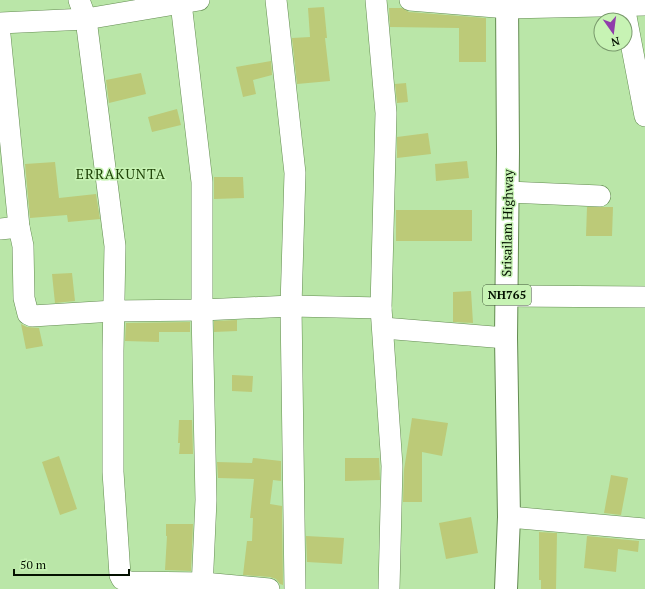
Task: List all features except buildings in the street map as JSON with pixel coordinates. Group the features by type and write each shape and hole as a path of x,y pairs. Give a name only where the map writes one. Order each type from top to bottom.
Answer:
{"highway":[{"name":"Srisailam Highway","path":"506,589 510,517 506,338 508,192 507,4"}],"street":[{"path":"79,0 86,19 115,246 113,472 120,575 122,579 130,582 269,589"},
{"path":"276,0 295,173 291,306 295,589"},
{"path":"376,0 386,113 381,308 392,466 389,589"},
{"path":"410,0 507,4 645,5"},
{"path":"0,23 86,19 193,1 202,182 202,310 206,500 202,586"},
{"path":"624,6 645,116"},
{"path":"0,35 10,228 23,246 24,298 28,314 32,316 114,311 202,310 291,306 381,308"},
{"path":"508,192 600,196"},
{"path":"507,296 645,297"},
{"path":"383,328 506,338"},
{"path":"510,517 645,529"}],"district":[{"name":"ERRAKUNTA","path":"121,174"}]}
